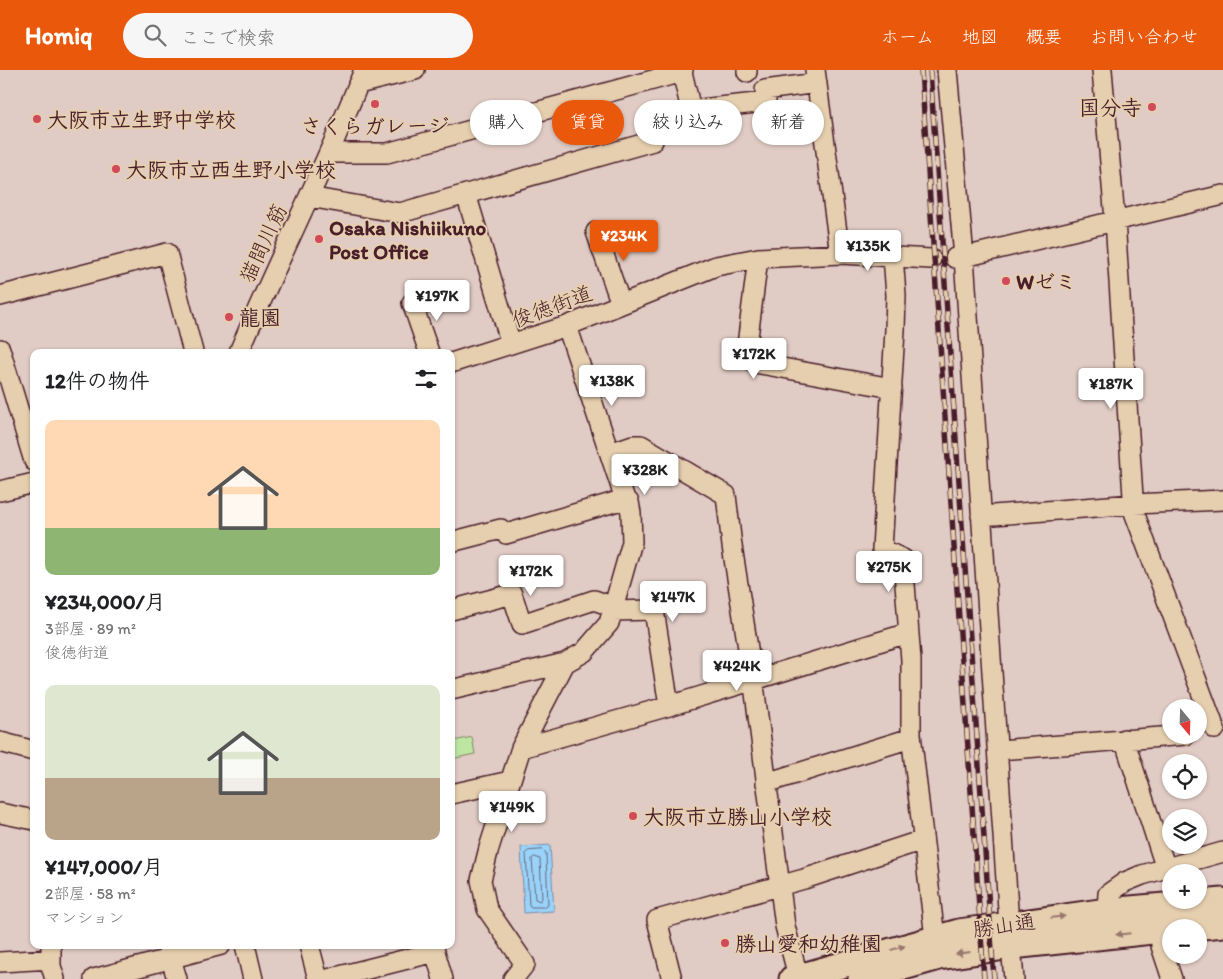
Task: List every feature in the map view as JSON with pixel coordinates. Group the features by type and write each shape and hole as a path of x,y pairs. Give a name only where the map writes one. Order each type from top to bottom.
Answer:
{"main road":[{"name":"勝山通","path":"861,979 1010,935 1107,911 1223,901"},
{"name":"勝山通","path":"1207,925 1223,924"},
{"name":"勝山通","path":"798,978 959,932 1010,935 1162,928"}],"street":[{"path":"361,77 415,70"},
{"path":"947,70 999,750 1014,979"},
{"path":"1102,70 1115,220 1134,512 1212,731"},
{"path":"328,154 388,153 683,71 691,110 766,102 765,90 816,76 842,254"},
{"name":"猫間川筋","path":"240,349 361,77"},
{"path":"309,197 400,213 639,145"},
{"path":"466,194 511,344"},
{"path":"960,257 1223,195"},
{"path":"596,232 621,304"},
{"path":"0,296 167,253 191,349"},
{"name":"俊徳街道","path":"455,362 567,326 716,266 758,258 842,254 932,259"},
{"path":"893,256 896,295 882,549 903,559 911,660 911,738 934,938"},
{"path":"758,258 746,353 751,360 755,363 892,388"},
{"path":"412,303 428,349"},
{"path":"455,689 565,663 584,652 609,623 632,542 631,513 629,502 625,499 567,326"},
{"path":"0,349 30,448"},
{"path":"610,453 633,445 641,445 726,495 755,693 785,926 798,978"},
{"path":"0,491 30,484"},
{"path":"455,541 501,529 506,534 625,499"},
{"path":"981,516 1134,504 1223,500"},
{"path":"455,609 512,594 522,624 594,600 613,609 654,610 669,706"},
{"path":"521,748 669,706 908,633"},
{"path":"513,979 525,964 488,909 481,880 521,748 565,663"},
{"path":"999,750 1162,737"},
{"path":"766,783 911,738"},
{"path":"1124,739 1164,864"},
{"path":"0,742 30,750"},
{"path":"455,793 510,781"},
{"path":"0,813 30,819"},
{"path":"672,979 657,920 813,876 923,840"},
{"path":"1183,864 1223,852"},
{"path":"1107,911 1108,894 1125,882 1162,870"},
{"path":"94,979 169,952 191,949"},
{"path":"246,949 253,979"},
{"path":"310,949 318,979"},
{"path":"328,979 434,949 443,979"},
{"path":"0,962 51,952 55,979"},
{"path":"169,952 177,979"},
{"path":"1167,964 1172,979"}],"green space":[{"path":"472,737 475,754 455,758 455,741"}],"water":[{"path":"550,845 554,911 524,913 521,847"}],"railway":[{"path":"921,70 984,979"},
{"path":"930,70 994,979"}],"place":[{"name":"さくらガレージ","path":"375,104"},
{"name":"国分寺","path":"1152,107"},
{"name":"大阪市立生野中学校","path":"37,119"},
{"name":"大阪市立西生野小学校","path":"116,169"},
{"name":"Osaka Nishiikuno Post Office","path":"319,239"},
{"name":"Wゼミ","path":"1006,281"},
{"name":"龍園","path":"229,317"},
{"name":"大阪市立勝山小学校","path":"633,816"},
{"name":"勝山愛和幼稚園","path":"725,943"}]}
